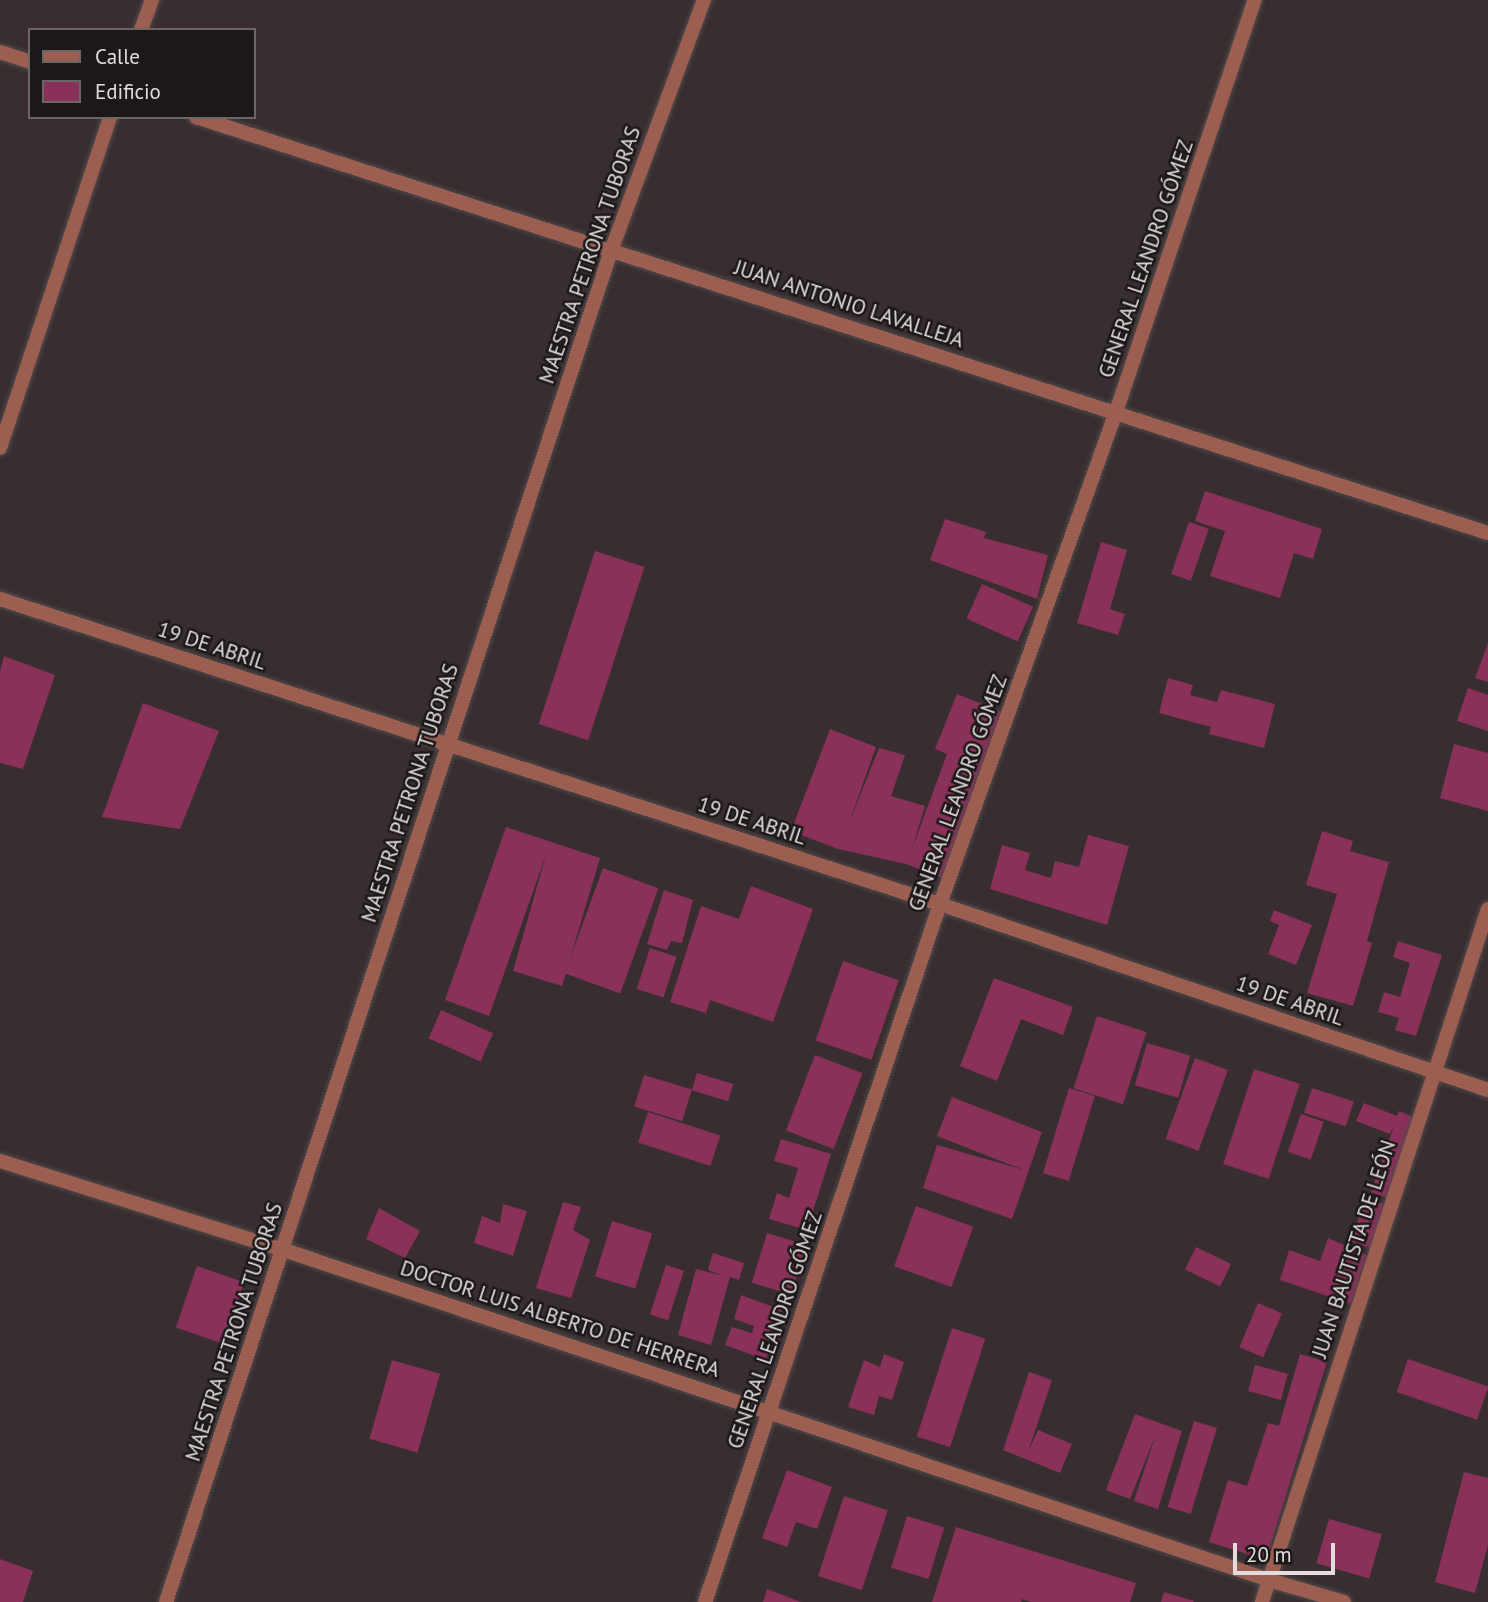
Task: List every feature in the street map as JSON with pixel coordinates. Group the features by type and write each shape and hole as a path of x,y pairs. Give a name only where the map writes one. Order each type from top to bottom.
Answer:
{"street":[{"path":"142,28 152,0"},
{"name":"MAESTRA PETRONA TUBORAS","path":"166,1602 611,251 704,0"},
{"name":"GENERAL LEANDRO GÓMEZ","path":"705,1602 940,904 1116,412 1255,0"},
{"path":"0,52 28,61"},
{"path":"0,448 109,119"},
{"name":"JUAN ANTONIO LAVALLEJA","path":"202,119 1488,533"},
{"name":"19 DE ABRIL","path":"0,599 940,904 1488,1090"},
{"name":"JUAN BAUTISTA DE LEÓN","path":"1262,1602 1488,909"},
{"name":"DOCTOR LUIS ALBERTO DE HERRERA","path":"0,1161 284,1250 1269,1580 1344,1602"}],"building":[{"path":"1205,491 1322,529 1313,559 1294,553 1280,598 1210,576 1225,531 1195,521"},
{"path":"945,519 986,532 984,538 1048,555 1037,599 930,560"},
{"path":"1189,522 1209,529 1191,581 1171,574"},
{"path":"1101,542 1127,550 1110,609 1125,614 1118,635 1077,623"},
{"path":"595,551 644,567 588,740 539,724"},
{"path":"982,584 1033,607 1018,641 967,619"},
{"path":"1488,643 1488,682 1475,678"},
{"path":"4,656 55,675 23,769 0,763 0,672"},
{"path":"1168,678 1193,685 1190,695 1217,702 1221,690 1275,704 1264,748 1209,734 1211,727 1159,713"},
{"path":"1468,688 1488,695 1488,731 1457,721"},
{"path":"957,694 1005,713 942,878 906,864 838,849 791,831 830,729 876,747 849,823 879,748 905,755 891,796 925,806 912,849 947,754 935,749"},
{"path":"143,703 219,731 180,829 102,817"},
{"path":"1454,744 1488,753 1488,811 1440,798"},
{"path":"506,827 600,858 562,986 513,971 546,855 489,1016 445,1000"},
{"path":"1322,831 1353,841 1350,851 1389,862 1367,941 1372,943 1353,1006 1307,993 1337,894 1306,885"},
{"path":"1088,835 1129,846 1107,925 990,889 1002,845 1030,853 1025,870 1051,878 1055,861 1079,867"},
{"path":"603,868 658,888 620,993 565,973"},
{"path":"751,886 813,909 773,1022 710,1000 706,1013 670,1002 701,906 739,919"},
{"path":"664,890 693,900 682,943 671,941 667,950 647,944"},
{"path":"1274,910 1312,925 1296,965 1268,954 1279,925 1270,921"},
{"path":"1398,941 1442,955 1416,1036 1395,1030 1399,1018 1378,1012 1384,992 1400,997 1410,963 1393,957"},
{"path":"650,948 677,957 663,998 637,989"},
{"path":"843,961 899,980 871,1060 816,1040"},
{"path":"994,978 1073,1007 1063,1035 1021,1019 997,1081 960,1066"},
{"path":"441,1010 493,1033 480,1062 428,1038"},
{"path":"1097,1016 1146,1032 1123,1104 1074,1088"},
{"path":"1147,1043 1190,1055 1178,1098 1135,1085"},
{"path":"815,1055 863,1073 834,1149 786,1131"},
{"path":"1195,1058 1228,1070 1198,1151 1166,1139"},
{"path":"1254,1069 1300,1084 1269,1179 1223,1164"},
{"path":"697,1073 733,1084 728,1101 692,1090"},
{"path":"644,1075 692,1090 682,1121 634,1107"},
{"path":"1069,1088 1095,1096 1069,1181 1043,1173"},
{"path":"1312,1088 1354,1102 1346,1126 1304,1113"},
{"path":"952,1097 1042,1132 1012,1219 923,1188 937,1145 1024,1170 937,1136"},
{"path":"1364,1103 1397,1116 1399,1111 1416,1118 1387,1198 1371,1192 1394,1126 1390,1134 1356,1121"},
{"path":"648,1112 720,1135 710,1166 638,1142"},
{"path":"1301,1114 1324,1122 1311,1160 1288,1152"},
{"path":"781,1139 831,1154 807,1230 769,1219 777,1193 789,1198 798,1168 774,1161"},
{"path":"1365,1198 1387,1205 1373,1249 1351,1242"},
{"path":"563,1202 581,1207 573,1230 590,1240 571,1298 536,1288"},
{"path":"503,1204 527,1211 513,1256 474,1243 482,1216 500,1223"},
{"path":"916,1206 973,1227 951,1287 894,1266"},
{"path":"379,1208 420,1231 405,1258 366,1239"},
{"path":"612,1221 652,1233 635,1289 595,1276"},
{"path":"767,1233 806,1245 791,1295 752,1283"},
{"path":"1328,1238 1367,1255 1351,1304 1280,1280 1289,1250 1320,1261"},
{"path":"1196,1247 1231,1264 1220,1287 1185,1269"},
{"path":"713,1253 744,1263 739,1280 730,1277 711,1345 678,1335 696,1269 724,1276 708,1270"},
{"path":"666,1265 684,1271 668,1320 650,1314"},
{"path":"197,1266 244,1282 223,1344 176,1327"},
{"path":"741,1295 782,1310 766,1360 725,1345 732,1327 752,1333 754,1326 734,1319"},
{"path":"1258,1303 1282,1313 1263,1357 1239,1347"},
{"path":"952,1328 985,1339 950,1447 917,1436"},
{"path":"884,1354 904,1362 892,1400 879,1396 874,1415 848,1407 864,1360 880,1367"},
{"path":"1300,1354 1327,1362 1266,1560 1209,1542 1228,1480 1247,1486 1268,1423 1279,1426"},
{"path":"1408,1359 1488,1387 1477,1420 1397,1392"},
{"path":"392,1360 440,1374 417,1453 369,1439"},
{"path":"1255,1365 1288,1374 1281,1400 1248,1391"},
{"path":"1029,1372 1052,1380 1028,1452 1038,1430 1072,1444 1060,1473 1003,1450"},
{"path":"1135,1414 1182,1431 1158,1509 1134,1501 1156,1434 1130,1499 1106,1490"},
{"path":"1194,1421 1217,1428 1191,1514 1168,1507"},
{"path":"787,1470 832,1487 817,1529 796,1522 787,1547 762,1538"},
{"path":"1464,1472 1488,1478 1488,1545 1475,1593 1435,1582"},
{"path":"844,1496 888,1510 862,1590 818,1576"},
{"path":"907,1516 944,1527 929,1579 891,1568"},
{"path":"1329,1519 1382,1534 1369,1578 1316,1563"},
{"path":"956,1527 1136,1583 1130,1602 1031,1602 1022,1599 1021,1602 932,1602"},
{"path":"0,1559 33,1571 23,1602 0,1602"},
{"path":"767,1589 801,1602 763,1602"},
{"path":"1164,1592 1194,1601 1161,1602"}]}
